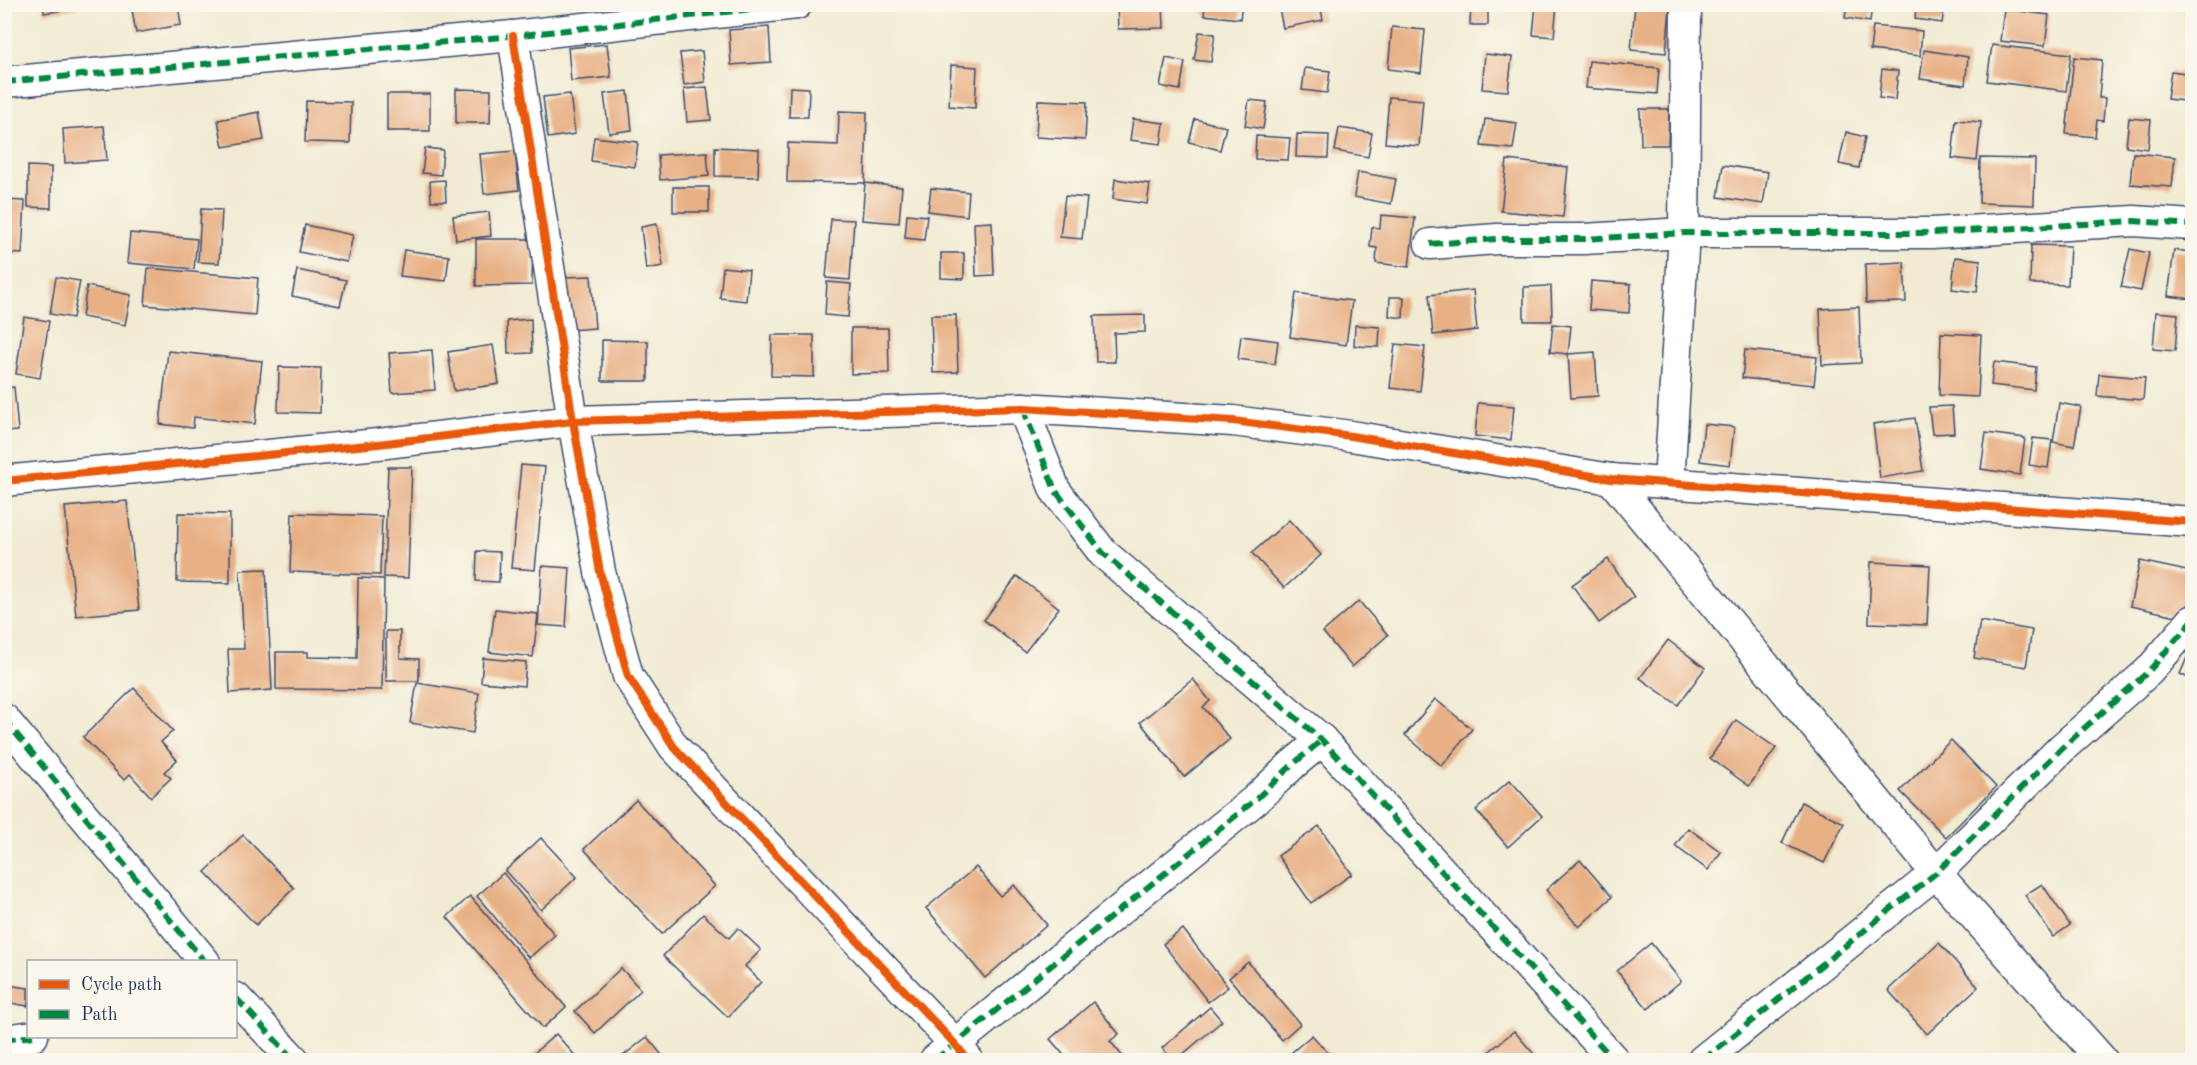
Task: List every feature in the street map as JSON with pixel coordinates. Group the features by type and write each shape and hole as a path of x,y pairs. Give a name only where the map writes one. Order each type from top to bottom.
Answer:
{"street":[{"path":"4,82 513,36 797,4"},
{"path":"1669,483 1684,233 1686,4"},
{"path":"513,36 573,421 600,572 628,676 674,747 953,1055 1255,800 1322,740"},
{"path":"1430,244 1497,239 1584,239 1684,233 1932,233 2134,221 2193,225"},
{"path":"1023,408 1055,490 1102,553 1322,740 1614,1060"},
{"path":"4,481 378,444 573,421 1023,408 1233,421 1351,436 1611,479 2193,522"},
{"path":"1611,479 1936,873 2102,1060"},
{"path":"1703,1060 1936,873 2062,747 2149,671 2193,621"},
{"path":"4,719 203,960"},
{"path":"238,1006 294,1060"},
{"path":"4,1040 27,1037"}],"building":[{"path":"43,4 79,4 79,8 44,13"},
{"path":"131,4 178,4 181,25 136,33"},
{"path":"1117,4 1163,4 1164,28 1118,29"},
{"path":"1205,4 1242,4 1240,19 1204,15"},
{"path":"1278,4 1320,4 1323,20 1283,28"},
{"path":"1471,4 1488,4 1488,25 1470,25"},
{"path":"1536,4 1557,4 1554,37 1533,35"},
{"path":"1635,4 1670,8 1666,53 1631,50"},
{"path":"1847,4 1872,4 1870,22 1845,18"},
{"path":"1916,4 1945,4 1942,23 1915,19"},
{"path":"2075,4 2098,4 2098,9 2074,8"},
{"path":"2004,9 2049,15 2045,46 2000,41"},
{"path":"1873,26 1922,31 1920,56 1870,50"},
{"path":"769,27 771,62 731,65 729,30"},
{"path":"1392,27 1425,30 1421,73 1388,69"},
{"path":"1199,32 1215,34 1211,62 1194,60"},
{"path":"607,44 611,77 571,81 568,48"},
{"path":"1992,45 2071,54 2066,91 1987,81"},
{"path":"1924,50 1968,57 1965,85 1920,79"},
{"path":"702,51 705,82 684,85 680,53"},
{"path":"1485,54 1512,57 1508,91 1482,89"},
{"path":"2074,57 2102,60 2099,98 2105,98 2103,121 2097,120 2095,137 2066,134"},
{"path":"1166,58 1185,62 1180,90 1160,86"},
{"path":"1589,61 1659,68 1657,94 1586,88"},
{"path":"951,65 977,67 975,108 949,106"},
{"path":"1305,68 1330,71 1327,93 1302,90"},
{"path":"1882,69 1898,71 1895,100 1879,98"},
{"path":"2171,71 2192,74 2192,102 2167,99"},
{"path":"707,87 711,120 687,122 684,89"},
{"path":"790,87 809,88 808,117 789,117"},
{"path":"456,89 491,90 490,123 456,123"},
{"path":"628,91 632,130 609,133 604,94"},
{"path":"387,94 430,94 430,131 387,131"},
{"path":"570,94 575,134 548,138 543,97"},
{"path":"1389,97 1423,100 1419,146 1385,143"},
{"path":"1038,100 1087,102 1085,140 1036,137"},
{"path":"1249,100 1267,102 1263,129 1245,126"},
{"path":"306,101 351,102 350,143 305,142"},
{"path":"1640,109 1669,109 1668,145 1641,145"},
{"path":"839,111 867,112 865,183 787,182 788,143 838,145"},
{"path":"259,112 264,140 223,147 218,120"},
{"path":"2129,118 2151,120 2148,149 2126,146"},
{"path":"1133,119 1164,123 1161,144 1130,140"},
{"path":"1195,119 1226,127 1220,150 1189,142"},
{"path":"1485,119 1517,123 1513,149 1481,146"},
{"path":"1956,120 1981,122 1977,161 1952,158"},
{"path":"104,126 107,160 65,163 63,129"},
{"path":"1339,128 1372,133 1368,157 1335,151"},
{"path":"1846,132 1865,137 1859,168 1839,164"},
{"path":"1297,134 1329,135 1328,158 1296,157"},
{"path":"1256,136 1290,138 1288,160 1255,159"},
{"path":"594,137 638,142 635,167 591,161"},
{"path":"715,147 759,149 758,177 715,176"},
{"path":"425,148 443,150 441,175 422,173"},
{"path":"515,151 519,190 484,194 480,154"},
{"path":"707,152 709,176 660,180 658,155"},
{"path":"2133,153 2175,157 2172,187 2130,184"},
{"path":"1980,158 2035,159 2034,205 1979,203"},
{"path":"1507,160 1568,167 1563,217 1501,211"},
{"path":"1723,165 1768,172 1763,204 1718,197"},
{"path":"28,166 51,167 51,208 28,207"},
{"path":"1358,172 1396,179 1391,204 1354,197"},
{"path":"1115,179 1150,184 1147,204 1113,199"},
{"path":"445,180 446,201 431,201 430,181"},
{"path":"865,183 902,187 899,223 862,220"},
{"path":"673,187 709,187 709,212 673,212"},
{"path":"931,188 969,192 967,216 928,211"},
{"path":"1065,196 1087,198 1082,239 1060,237"},
{"path":"4,200 25,201 22,254 4,253"},
{"path":"201,209 222,210 219,263 198,262"},
{"path":"489,212 491,236 456,240 453,216"},
{"path":"907,214 927,216 924,240 905,238"},
{"path":"1381,215 1415,218 1409,267 1376,263 1377,248 1370,247 1372,227 1380,228"},
{"path":"831,219 854,220 850,280 826,278"},
{"path":"992,222 994,275 976,276 974,223"},
{"path":"657,224 663,266 646,269 641,227"},
{"path":"305,225 353,235 347,262 299,252"},
{"path":"130,233 197,239 194,269 127,263"},
{"path":"476,239 533,239 532,285 476,286"},
{"path":"2031,245 2070,246 2068,285 2030,284"},
{"path":"2130,249 2149,253 2141,291 2121,287"},
{"path":"404,250 449,256 446,281 400,276"},
{"path":"2174,250 2192,252 2192,299 2168,296"},
{"path":"941,253 964,253 964,279 941,278"},
{"path":"1955,257 1980,260 1977,292 1952,289"},
{"path":"1904,262 1906,302 1866,303 1865,264"},
{"path":"723,267 749,270 746,301 720,298"},
{"path":"148,268 258,278 255,315 145,305"},
{"path":"297,270 346,280 340,306 292,296"},
{"path":"591,276 595,328 570,330 566,277"},
{"path":"56,277 80,281 73,318 50,314"},
{"path":"1591,281 1631,284 1629,313 1589,310"},
{"path":"827,282 851,284 848,317 825,315"},
{"path":"87,286 131,295 125,325 82,317"},
{"path":"1551,286 1552,321 1524,321 1524,287"},
{"path":"1473,290 1477,330 1433,335 1429,295"},
{"path":"1296,293 1352,301 1346,345 1290,337"},
{"path":"1390,297 1404,297 1403,318 1389,316"},
{"path":"1859,307 1861,363 1822,365 1820,309"},
{"path":"2156,312 2178,314 2175,351 2153,349"},
{"path":"931,315 956,315 958,372 933,373"},
{"path":"1145,315 1145,332 1114,333 1115,362 1096,362 1094,316"},
{"path":"24,317 49,321 40,378 16,374"},
{"path":"531,319 532,353 508,354 507,321"},
{"path":"1553,324 1571,326 1568,354 1550,352"},
{"path":"1355,325 1380,327 1379,347 1354,346"},
{"path":"851,328 888,328 889,373 851,374"},
{"path":"1941,333 1981,335 1978,397 1939,395"},
{"path":"772,335 814,335 814,377 771,376"},
{"path":"1241,336 1278,341 1275,364 1238,359"},
{"path":"602,340 648,341 648,381 602,381"},
{"path":"1395,344 1425,347 1420,391 1390,388"},
{"path":"493,345 499,384 454,391 448,352"},
{"path":"432,350 435,390 392,393 389,353"},
{"path":"1745,350 1817,357 1814,385 1742,378"},
{"path":"168,351 262,361 255,424 194,417 193,428 160,424"},
{"path":"1595,352 1598,396 1571,398 1568,354"},
{"path":"1994,362 2036,367 2034,390 1991,385"},
{"path":"279,367 321,368 320,413 278,412"},
{"path":"2099,374 2145,378 2143,400 2097,396"},
{"path":"14,387 18,431 4,432 4,388"},
{"path":"1478,403 1514,406 1511,440 1475,436"},
{"path":"2059,403 2081,407 2074,446 2053,442"},
{"path":"1952,406 1954,433 1932,434 1929,407"},
{"path":"1915,418 1923,471 1880,478 1873,424"},
{"path":"1704,424 1734,427 1730,465 1700,461"},
{"path":"1986,433 2025,438 2020,475 1981,469"},
{"path":"2033,438 2052,440 2048,468 2029,465"},
{"path":"521,465 545,467 535,570 511,568"},
{"path":"388,467 412,467 408,578 384,577"},
{"path":"127,501 139,610 76,616 65,507"},
{"path":"178,513 230,514 230,583 177,582"},
{"path":"292,513 382,516 380,575 290,572"},
{"path":"1289,520 1321,555 1284,588 1252,553"},
{"path":"477,551 500,552 499,582 476,581"},
{"path":"1608,559 1634,597 1599,623 1572,585"},
{"path":"2140,561 2192,572 2192,587 2186,618 2130,606"},
{"path":"1871,562 1930,565 1927,625 1869,623"},
{"path":"542,566 570,568 566,627 538,625"},
{"path":"266,569 272,690 230,693 228,649 244,649 240,570"},
{"path":"1017,576 1059,608 1025,652 984,620"},
{"path":"358,578 384,579 382,690 276,689 276,652 308,652 308,657 357,658"},
{"path":"1359,601 1388,635 1352,667 1323,632"},
{"path":"495,609 538,614 533,657 489,652"},
{"path":"1980,621 2032,630 2026,667 1974,658"},
{"path":"386,631 400,631 400,658 419,659 419,681 386,681"},
{"path":"1668,640 1705,668 1678,705 1640,678"},
{"path":"2192,646 2192,680 2180,674"},
{"path":"483,658 526,662 524,686 481,682"},
{"path":"1193,679 1210,701 1203,707 1230,739 1184,777 1140,722"},
{"path":"417,683 479,693 473,733 410,723"},
{"path":"134,688 173,731 161,742 177,760 164,772 171,778 151,797 130,774 124,780 83,737"},
{"path":"1435,699 1472,729 1442,766 1405,735"},
{"path":"1736,720 1776,748 1749,786 1710,758"},
{"path":"1951,740 1996,787 1946,837 1900,791"},
{"path":"1510,780 1542,816 1508,847 1476,810"},
{"path":"636,800 715,886 662,934 584,849"},
{"path":"1801,802 1844,823 1824,863 1782,843"},
{"path":"1319,826 1352,874 1311,903 1278,856"},
{"path":"1688,828 1721,852 1708,870 1675,846"},
{"path":"243,835 294,888 256,925 205,872"},
{"path":"541,838 577,877 541,910 505,871"},
{"path":"1580,860 1612,897 1579,927 1546,890"},
{"path":"976,867 1000,896 1014,885 1047,925 985,978 926,908"},
{"path":"503,873 555,935 529,958 477,896"},
{"path":"2042,884 2070,925 2053,937 2025,895"},
{"path":"470,896 566,1007 543,1028 447,917"},
{"path":"703,914 729,938 738,928 761,950 745,966 761,982 728,1017 663,956"},
{"path":"1183,929 1228,987 1208,1002 1163,944"},
{"path":"1651,943 1681,981 1648,1009 1617,971"},
{"path":"1939,943 1978,987 1927,1034 1888,990"},
{"path":"1248,962 1300,1024 1282,1040 1229,978"},
{"path":"621,968 641,990 595,1033 575,1011"},
{"path":"7,985 27,988 27,1006 4,1002"},
{"path":"1093,1002 1119,1034 1110,1041 1124,1058 1120,1060 1068,1060 1050,1039"},
{"path":"1210,1007 1222,1021 1176,1060 1173,1060 1162,1048"},
{"path":"1514,1031 1539,1060 1479,1060"},
{"path":"556,1034 579,1060 526,1060"},
{"path":"1312,1035 1334,1060 1300,1060 1292,1052"},
{"path":"647,1037 666,1060 618,1060"}],"marked path":[{"path":"4,82 513,36 797,4"},
{"path":"1430,244 1497,239 1584,239 1684,233 1932,233 2134,221 2192,225"},
{"path":"1023,408 1055,490 1103,553 1322,740 1614,1060"},
{"path":"1703,1060 1936,873 2063,747 2149,671 2192,621"},
{"path":"4,719 203,960"},
{"path":"935,1060 1255,800 1322,740"},
{"path":"237,999 294,1060"},
{"path":"4,1040 27,1037"}],"cycle path":[{"path":"513,36 573,421 600,572 628,676 674,747 968,1060"},
{"path":"4,481 378,444 573,421 1023,408 1233,421 1351,436 1611,479 2192,522"}]}
